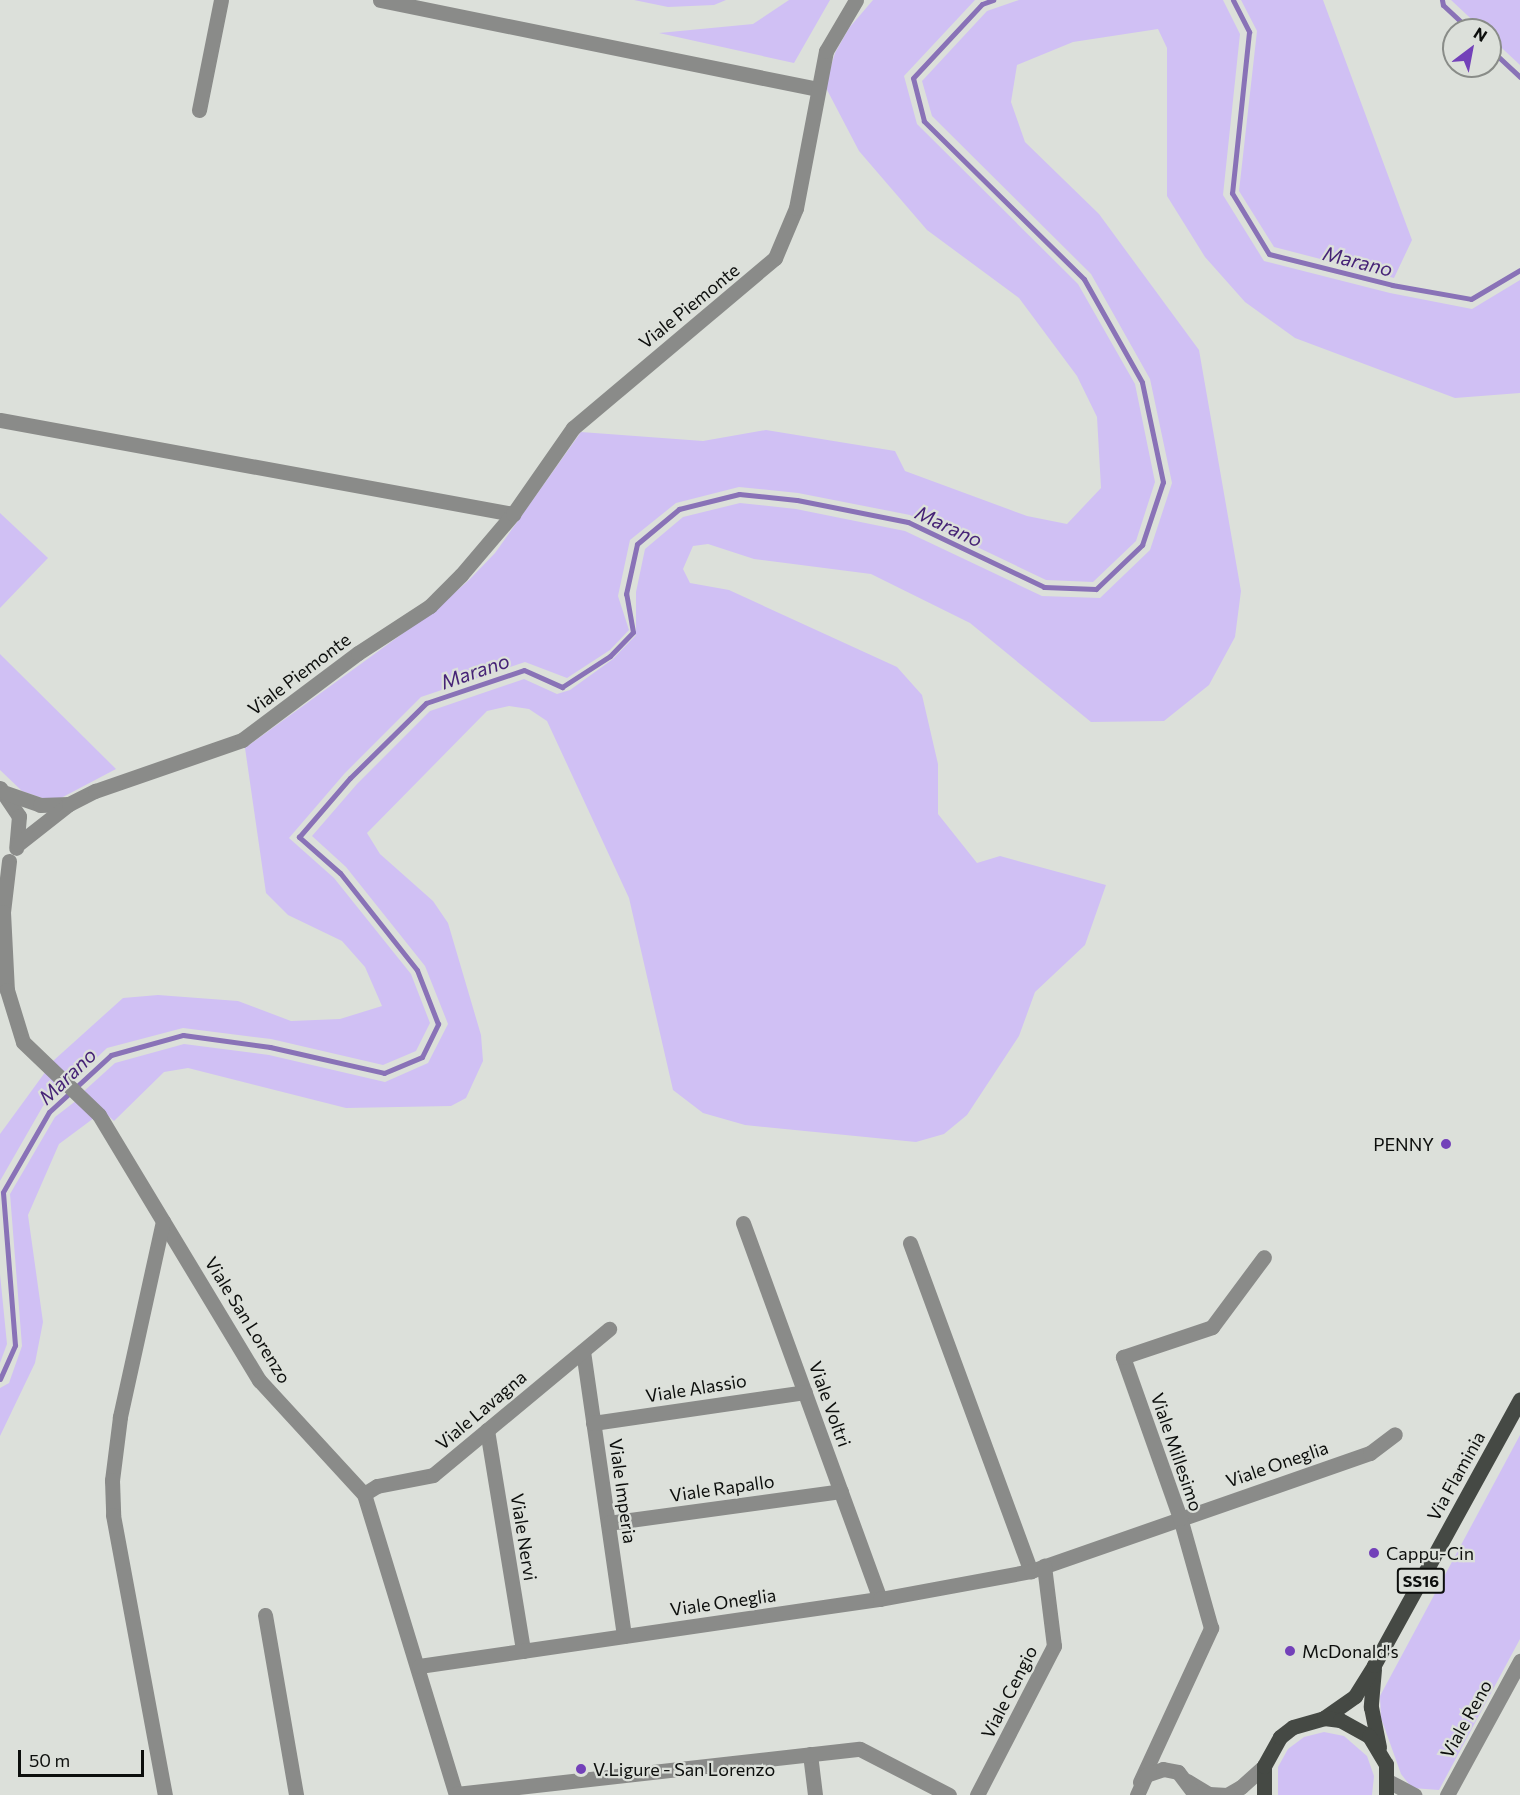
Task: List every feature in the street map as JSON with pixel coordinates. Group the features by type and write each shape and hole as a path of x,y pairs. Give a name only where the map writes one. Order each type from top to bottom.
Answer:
{"main road":[{"name":"Via Flaminia","path":"1324,1718 1355,1696 1520,1399"},
{"name":"Via Flaminia","path":"1374,1665 1371,1707 1379,1749"},
{"name":"SS16","path":"1263,1795 1264,1766 1280,1737 1293,1727 1324,1718 1356,1726 1379,1749 1387,1788"}],"street":[{"path":"199,110 221,0"},
{"path":"380,0 816,89"},
{"name":"Viale Piemonte","path":"18,844 69,804 121,780 242,740 358,653 430,606 513,514 573,428 775,258 796,208 816,89 826,51 856,0"},
{"path":"0,420 513,514"},
{"path":"2,790 19,816 18,844 4,865"},
{"name":"Viale Piemonte","path":"2,790 40,805 69,804"},
{"name":"Viale San Lorenzo","path":"4,865 2,909 7,990 23,1042 99,1115 259,1380 364,1494 419,1666 456,1795"},
{"path":"163,1221 120,1417 112,1480 113,1515 165,1795"},
{"name":"Viale Voltri","path":"743,1223 880,1599"},
{"path":"910,1243 1038,1568"},
{"name":"Viale Millesimo","path":"1137,1791 1164,1727 1207,1644 1211,1628 1180,1518 1124,1357 1212,1327 1264,1257"},
{"name":"Viale Lavagna","path":"364,1494 377,1486 434,1475 609,1329"},
{"name":"Viale Imperia","path":"583,1351 624,1636"},
{"name":"Viale Alassio","path":"593,1423 805,1392"},
{"name":"Viale Nervi","path":"487,1430 523,1651"},
{"name":"Viale Oneglia","path":"419,1666 880,1599 1038,1568 1370,1453 1395,1434"},
{"name":"Viale Rapallo","path":"608,1523 841,1491"},
{"name":"Viale Cengio","path":"977,1795 1054,1646 1038,1568"},
{"path":"265,1615 296,1795"},
{"name":"Viale Reno","path":"1447,1795 1520,1661"},
{"name":"Viale Millesimo","path":"1164,1727 1162,1754 1172,1770"},
{"path":"456,1795 860,1749 949,1795"},
{"path":"810,1754 815,1795"},
{"path":"1137,1791 1154,1771 1172,1770 1189,1788 1209,1794 1227,1795 1241,1787 1264,1766"},
{"path":"1387,1788 1414,1795"}],"shaded area":[{"path":"634,0 726,0 714,5 668,7"},
{"path":"789,0 830,0 794,63 659,33 753,24"},
{"path":"873,0 975,0 904,76 917,124 1078,284 1135,384 1155,482 1136,541 1093,582 1046,580 910,515 798,493 739,487 676,503 630,540 618,596 629,630 610,650 567,678 525,662 421,697 345,773 289,838 334,878 411,974 430,1023 416,1051 383,1065 271,1039 183,1028 107,1048 72,1081 53,1061 123,998 158,995 238,1001 291,1021 340,1019 382,1006 365,967 342,941 288,915 266,893 245,748 435,610 469,580 495,553 581,432 703,441 766,430 895,451 905,471 1027,516 1067,524 1101,488 1097,417 1077,376 1019,298 927,230 859,151 825,86 835,53 849,28"},
{"path":"1019,0 1223,0 1240,34 1223,195 1264,261 1390,293 1472,309 1520,280 1520,393 1455,398 1295,338 1245,302 1205,257 1167,196 1167,48 1158,29 1073,42 1017,65 1011,102 1025,142 1099,214 1199,350 1241,591 1235,637 1209,685 1164,721 1091,722 970,623 871,574 754,559 708,544 693,546 683,569 690,583 729,590 897,667 922,695 938,764 938,814 977,863 1000,856 1106,885 1085,945 1035,992 1019,1036 967,1115 944,1134 916,1142 745,1125 703,1113 673,1090 629,898 547,721 529,709 509,706 487,711 367,833 380,854 433,901 448,923 481,1035 483,1061 466,1098 451,1106 346,1108 188,1068 164,1072 114,1121 83,1092 115,1063 184,1044 269,1055 385,1082 428,1063 448,1024 425,966 346,867 312,836 357,784 430,711 524,679 557,694 570,690 613,659 636,635 636,592 645,549 683,517 740,503 796,509 905,531 1042,596 1100,598 1150,550 1172,483 1150,379 1091,274 932,116 922,81 987,11"},
{"path":"1241,0 1323,0 1412,240 1394,278 1274,247 1239,191 1257,31"},
{"path":"1451,0 1520,0 1520,65 1502,48 1502,18 1470,18"},
{"path":"0,513 48,558 0,608"},
{"path":"0,654 116,769 61,798 48,800 22,791 0,770"},
{"path":"46,1071 62,1086 43,1106 0,1181 0,1134"},
{"path":"77,1100 94,1118 59,1144 28,1215 43,1322 35,1363 0,1436 0,1388 9,1383 22,1346 10,1194 55,1117"},
{"path":"0,1274 7,1344 0,1363"},
{"path":"1520,1435 1520,1639 1439,1790 1412,1788 1401,1774 1381,1718 1380,1696"},
{"path":"1324,1732 1344,1736 1367,1756 1374,1776 1372,1795 1278,1795 1278,1767 1288,1749 1304,1737"}],"waterway":[{"name":"Marano","path":"0,1379 15,1345 3,1192 49,1112 111,1055 183,1035 270,1047 384,1073 422,1057 438,1024 417,970 340,873 299,837 350,778 426,703 524,670 562,687 610,656 633,632 626,594 637,544 679,509 739,494 797,500 908,522 1044,587 1096,589 1142,545 1163,482 1142,382 1084,279 924,121 913,78 982,4 993,0"},
{"name":"Marano","path":"1233,0 1249,32 1232,193 1269,254 1392,285 1471,299 1520,270"},
{"name":"Marano","path":"1442,0 1443,5 1457,18"},
{"name":"Marano","path":"1502,60 1520,77"}],"place":[{"name":"PENNY","path":"1446,1144"},
{"name":"Cappu-Cin","path":"1374,1553"},
{"name":"McDonald's","path":"1290,1651"},
{"name":"V.Ligure - San Lorenzo","path":"581,1769"}]}
